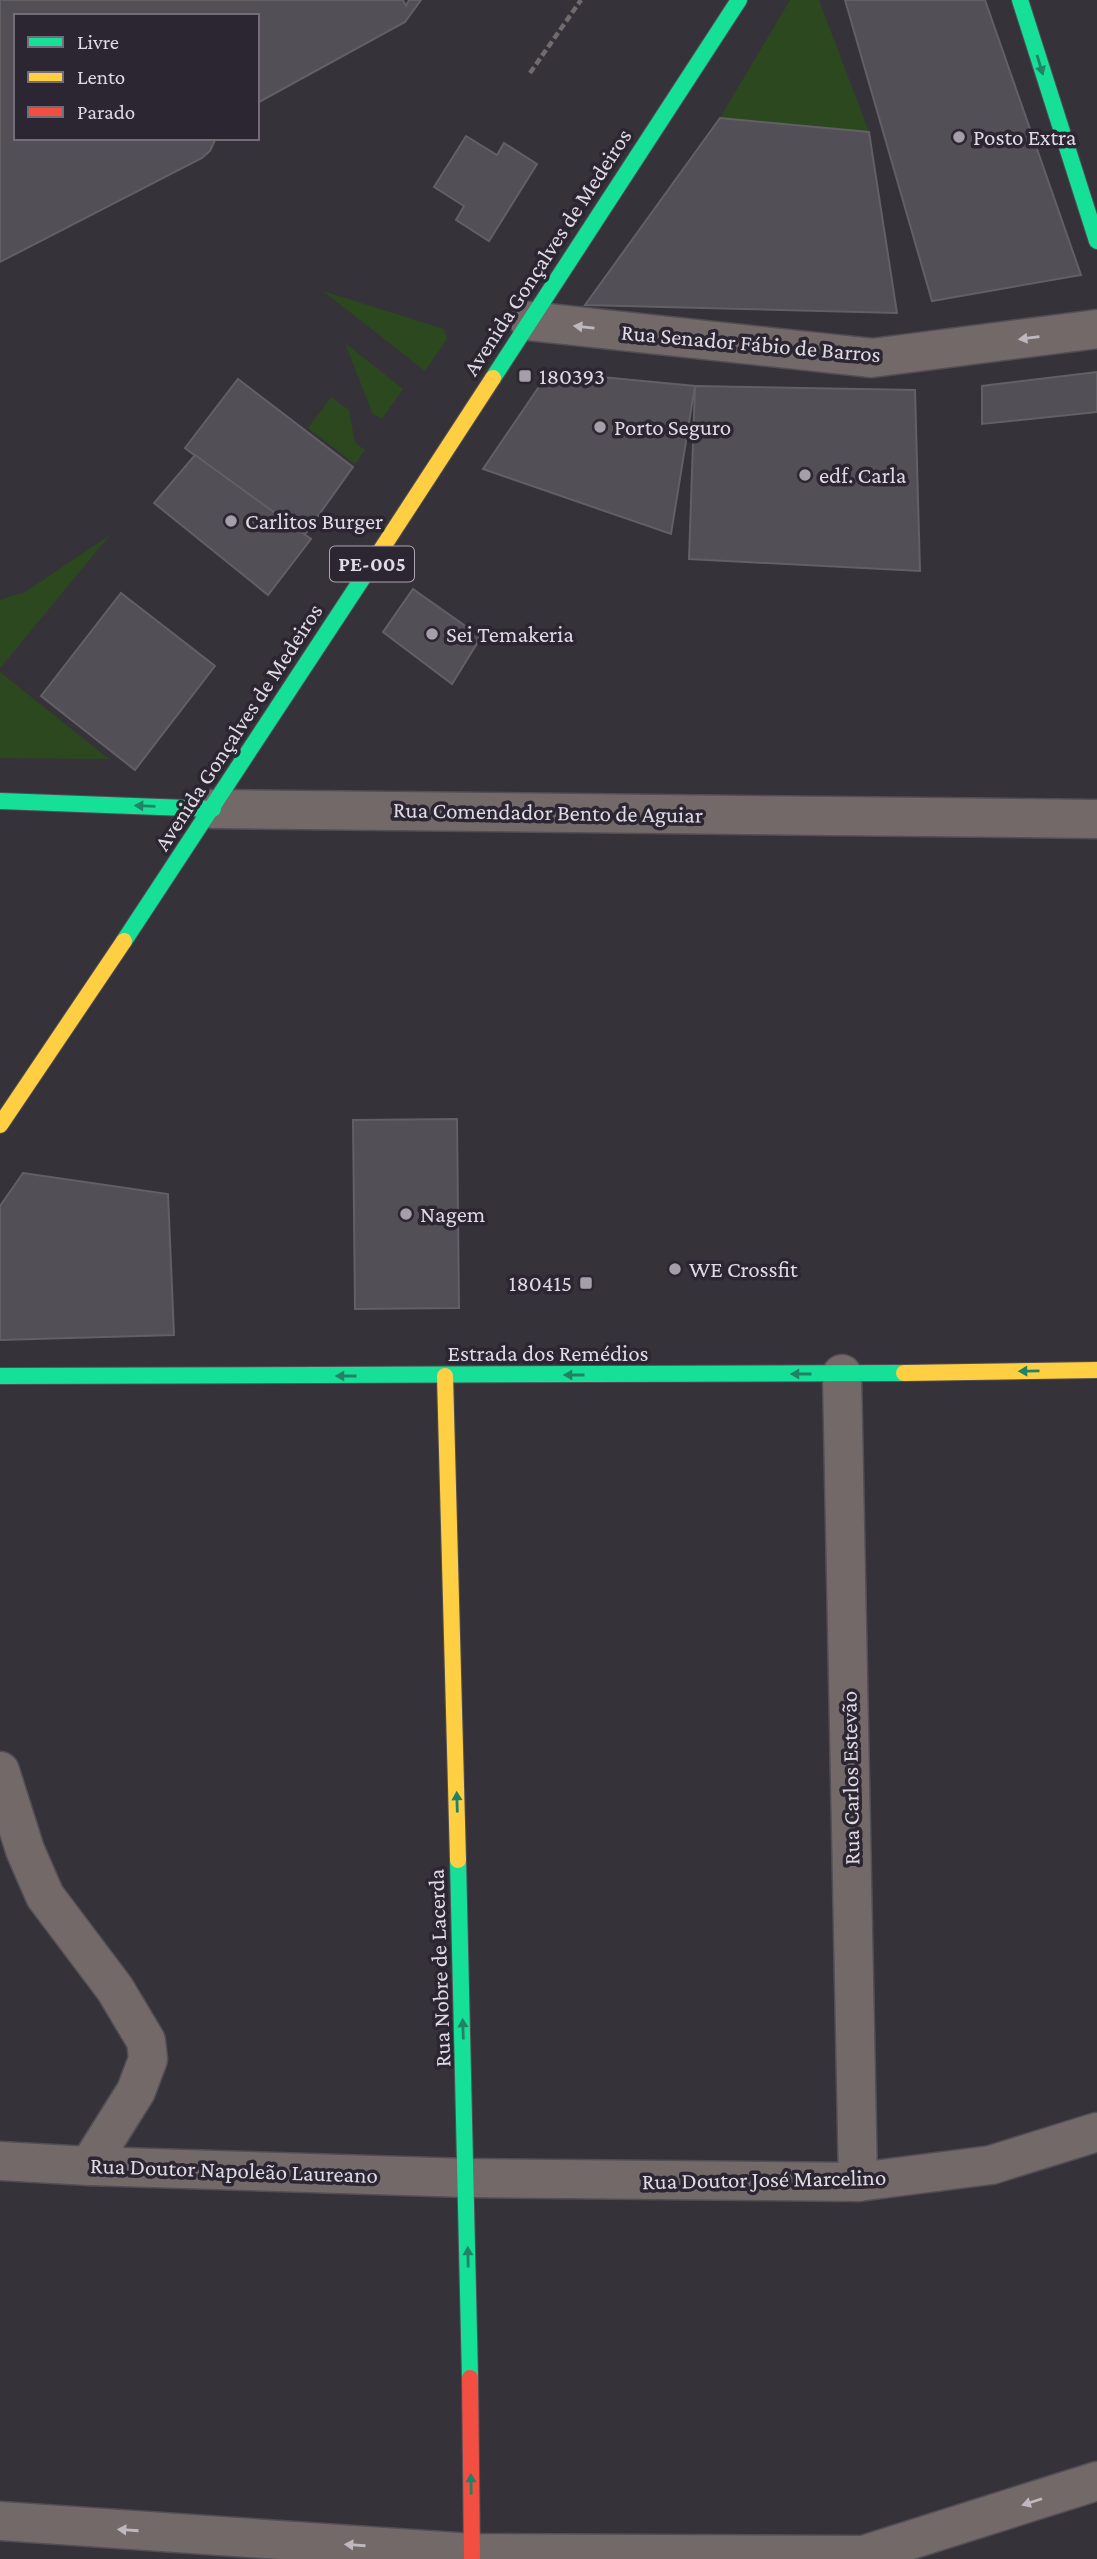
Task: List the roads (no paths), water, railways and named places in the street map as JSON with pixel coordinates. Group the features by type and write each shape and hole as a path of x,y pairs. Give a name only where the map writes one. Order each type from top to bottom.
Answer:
{"main road":[{"name":"Avenida Gonçalves de Medeiros","path":"0,1125 213,808 739,0"},
{"path":"1020,0 1097,242"},
{"name":"Rua Comendador Bento de Aguiar","path":"0,801 213,808"},
{"name":"Estrada dos Remédios","path":"0,1376 842,1374 1097,1370"},
{"name":"Rua Nobre de Lacerda","path":"445,1376 467,2178 472,2556"}],"street":[{"name":"Rua Senador Fábio de Barros","path":"530,321 872,358 1097,329"},
{"name":"Rua Comendador Bento de Aguiar","path":"213,808 1097,819"},
{"name":"Rua Carlos Estevão","path":"842,1374 858,2182"},
{"path":"0,1772 25,1850 45,1896 116,1989 146,2042 148,2059 139,2083 89,2166"},
{"name":"Rua Doutor José Marcelino","path":"467,2178 858,2182 991,2165 1097,2132"},
{"name":"Rua Doutor Napoleão Laureano","path":"0,2161 467,2178"},
{"path":"0,2521 472,2556 863,2555 1097,2482"}],"place":[{"name":"Posto Extra","path":"959,137"},
{"name":"180393","path":"525,376"},
{"name":"Porto Seguro","path":"600,427"},
{"name":"edf. Carla","path":"805,475"},
{"name":"Carlitos Burger","path":"231,521"},
{"name":"Sei Temakeria","path":"432,634"},
{"name":"Nagem","path":"406,1214"},
{"name":"WE Crossfit","path":"675,1269"},
{"name":"180415","path":"586,1283"}]}
